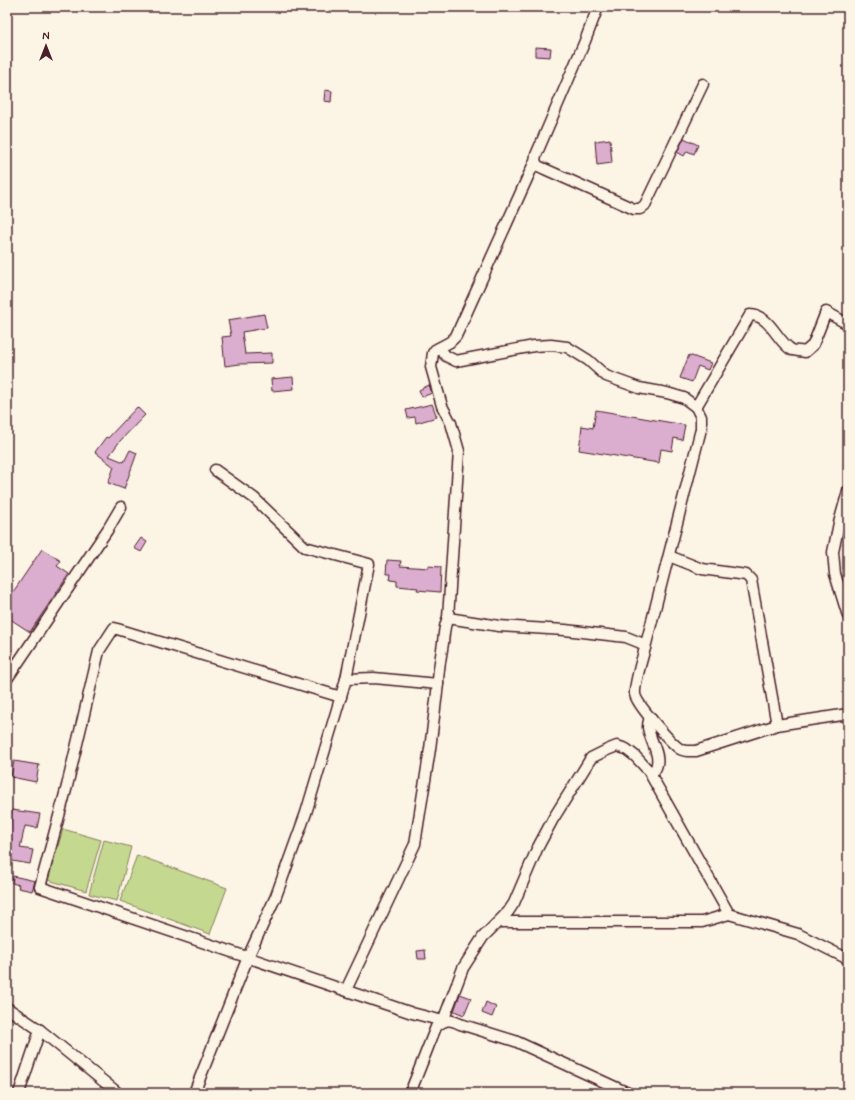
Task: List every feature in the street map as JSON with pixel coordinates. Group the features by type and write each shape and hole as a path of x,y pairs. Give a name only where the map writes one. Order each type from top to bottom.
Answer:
{"street":[{"path":"346,990 415,844 430,749 438,684 438,669 448,618 459,451 451,424 442,406 431,368 433,354 456,336 535,161 536,155 598,7"},
{"path":"535,161 538,166 634,209 640,209 645,205 703,84"},
{"path":"696,407 750,315 756,315 767,322 776,334 793,350 805,352 812,345 826,312 848,324"},
{"path":"439,348 446,356 456,361 534,346 551,345 567,347 588,360 606,376 638,388 667,393 684,398 696,407 701,417 701,429 670,556 645,648 635,695 641,707 680,749 687,752 696,751 777,725 848,714"},
{"path":"194,1093 248,957 276,896 306,813 346,679 369,564 305,547 254,498 215,470"},
{"path":"848,491 833,552 835,574 848,616"},
{"path":"7,679 108,529 120,507"},
{"path":"670,556 702,569 746,575 752,580 777,725"},
{"path":"448,618 498,626 565,630 626,637 641,643 645,648"},
{"path":"341,697 114,628 99,650 67,786 40,887 412,1012 443,1021 452,1020 460,1024 515,1041 628,1093"},
{"path":"346,679 374,678 438,684"},
{"path":"648,770 654,771 657,761 648,727 650,717"},
{"path":"410,1093 430,1040 436,1027 443,1021 463,968 483,937 499,922 514,903 537,849 553,819 591,758 617,746 626,749 648,770 729,914"},
{"path":"499,922 702,922 729,914 798,934 848,959"},
{"path":"7,1008 40,1030 118,1093"},
{"path":"19,1093 40,1030"}],"green space":[{"path":"63,829 101,840 86,891 48,880"},
{"path":"104,840 131,847 117,901 89,894"},
{"path":"137,855 227,888 210,934 120,901"}],"building":[{"path":"535,47 551,48 550,57 535,56"},
{"path":"325,90 332,91 331,102 324,101"},
{"path":"684,138 698,145 694,154 687,151 684,156 677,152"},
{"path":"610,139 612,163 597,165 595,141"},
{"path":"264,314 267,328 242,332 245,354 272,353 272,363 225,366 222,337 231,336 228,320"},
{"path":"689,355 711,363 708,370 698,366 692,382 680,378"},
{"path":"293,377 294,389 272,391 271,379"},
{"path":"429,385 432,393 422,397 419,390"},
{"path":"432,404 437,417 416,423 415,417 408,418 406,410"},
{"path":"137,407 145,415 120,441 109,456 124,462 130,450 137,453 124,489 108,483 114,467 95,452 106,437 108,438"},
{"path":"596,410 685,425 682,440 674,438 672,451 661,449 659,463 579,450 582,426 593,428"},
{"path":"141,538 147,542 141,552 134,548"},
{"path":"42,549 61,561 57,566 69,574 30,632 7,617 7,601"},
{"path":"387,560 401,561 400,566 428,568 428,566 441,567 440,592 397,586 397,581 390,580 391,574 386,574"},
{"path":"14,761 39,765 36,782 11,777"},
{"path":"12,810 40,814 37,828 25,826 20,848 33,850 30,864 7,860 7,829 9,830"},
{"path":"13,876 35,881 32,891 18,888 19,885 12,883"},
{"path":"425,950 426,959 418,959 417,951"},
{"path":"460,994 471,998 464,1015 454,1011"},
{"path":"486,1002 496,1007 492,1017 482,1013"}]}
